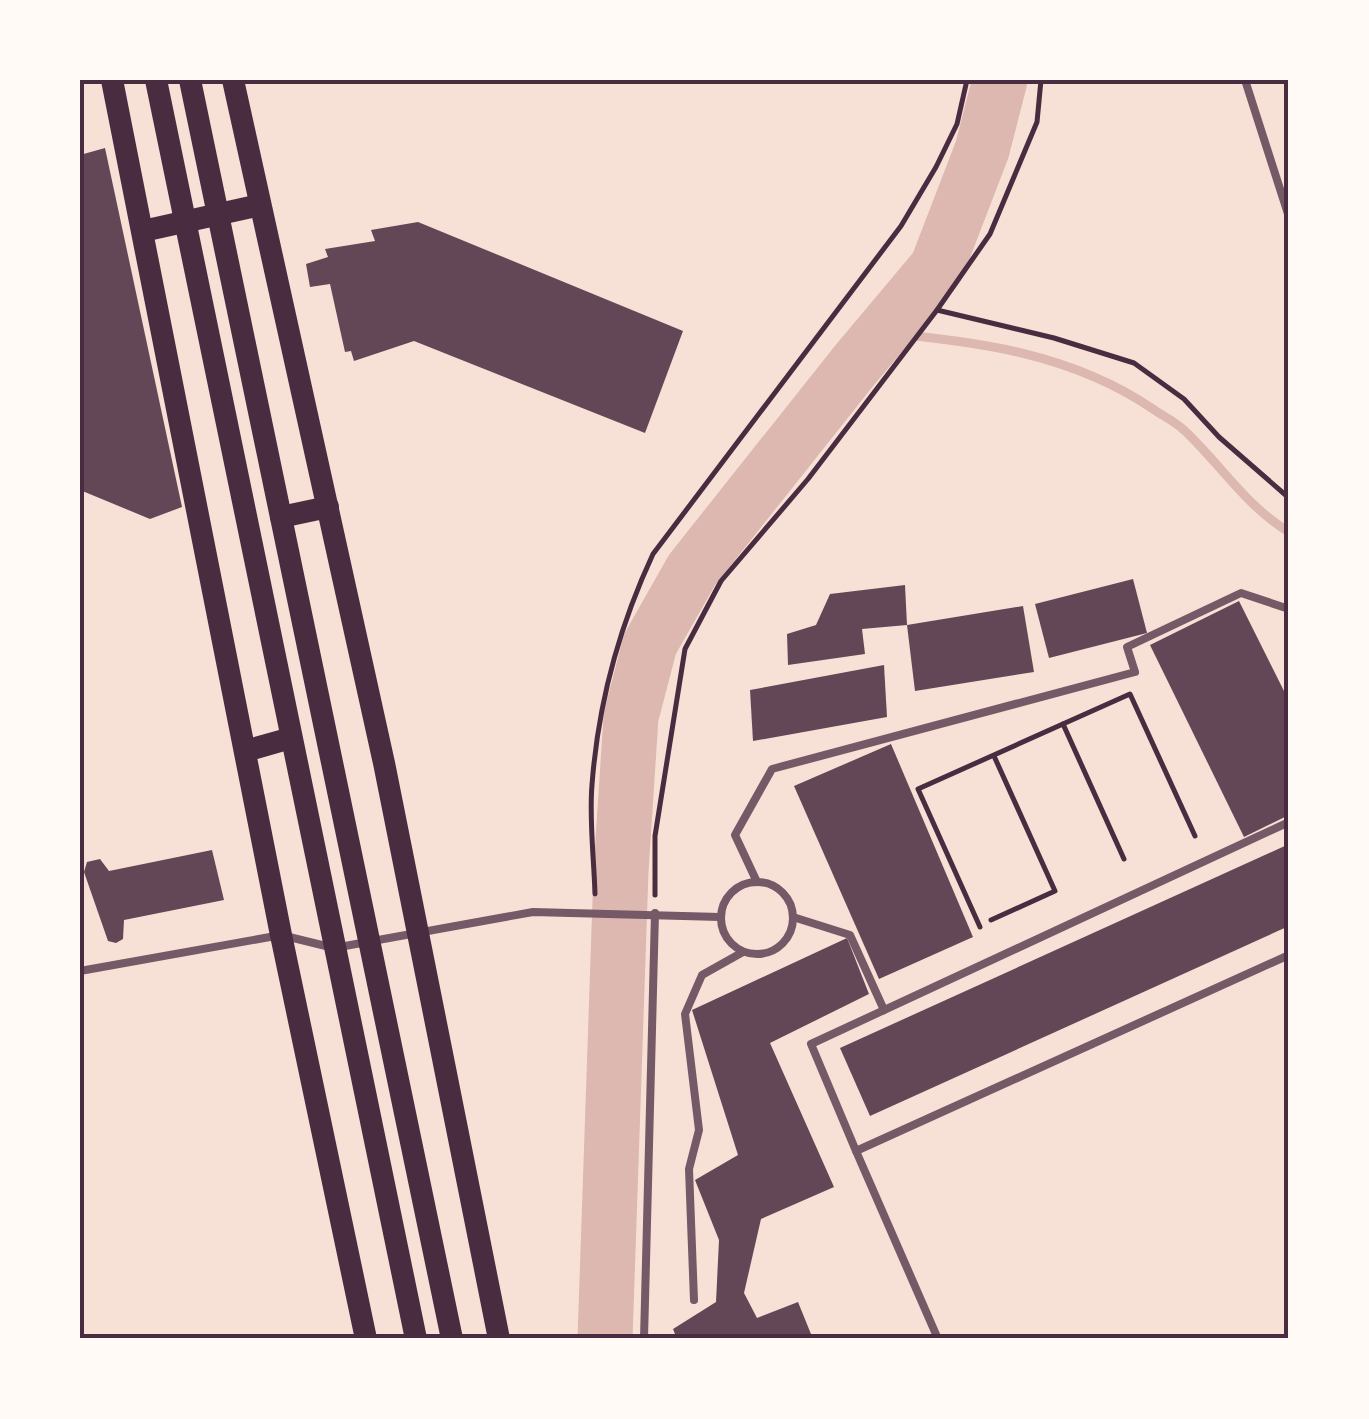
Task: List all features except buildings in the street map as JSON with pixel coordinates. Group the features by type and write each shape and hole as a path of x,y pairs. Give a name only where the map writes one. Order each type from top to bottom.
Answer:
{"main road":[{"path":"112,80 134,233 366,1339"},
{"path":"156,80 416,1339"},
{"path":"190,80 452,1339"},
{"path":"233,80 384,763 498,1339"},
{"path":"134,233 260,205"},
{"path":"282,517 328,507"},
{"path":"245,751 291,738"}],"lane":[{"path":"1245,80 1285,192 1289,217"},
{"path":"757,882 734,835 772,769 1135,672 1127,647 1241,593 1289,609"},
{"path":"938,1339 811,1044 1289,822"},
{"path":"694,1300 689,1170 699,1130 686,1014 702,975 743,952 767,953 778,948 792,929 791,906 778,889 757,882 736,888 728,896 720,917 726,938 743,952"},
{"path":"80,971 281,934 334,948 533,912 720,917"},
{"path":"644,1339 655,913"},
{"path":"793,917 850,935 884,1010"},
{"path":"856,1151 1289,955"}],"path":[{"path":"596,913 591,788 603,693 636,591 653,554 900,226 950,138 967,80"},
{"path":"655,913 655,836 685,649 721,581 808,479 990,234 1037,122 1041,80"},
{"path":"937,310 1054,338 1134,363 1184,399 1219,437 1289,498"},
{"path":"980,927 918,789 1130,694 1195,836"},
{"path":"1063,724 1124,859"},
{"path":"991,920 1056,891 994,756"}],"waterway":[{"path":"605,1339 621,871 631,717 650,644 692,570 937,267 982,150 1000,80"},
{"path":"882,333 1023,353 1122,390 1181,428 1247,498 1289,532"}]}
